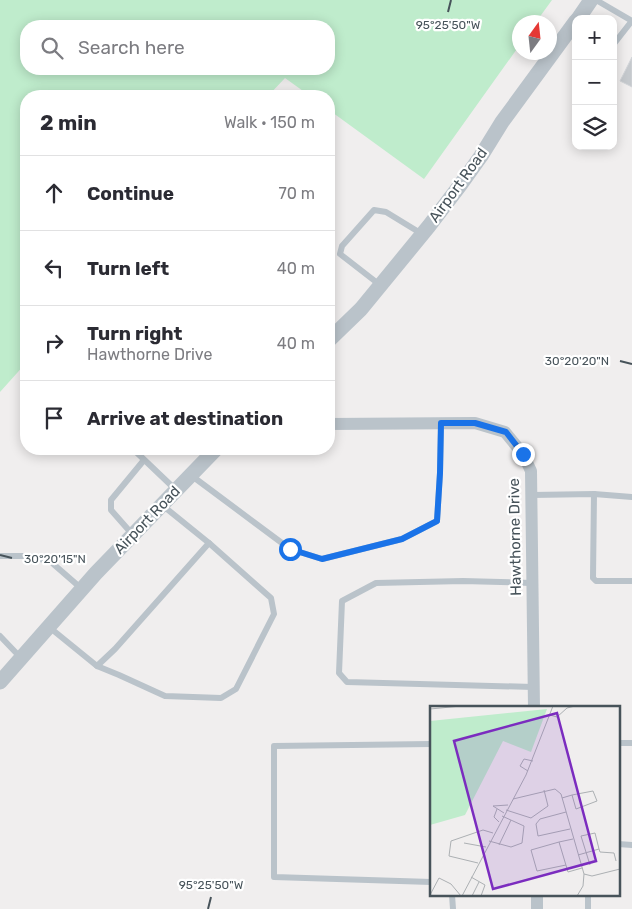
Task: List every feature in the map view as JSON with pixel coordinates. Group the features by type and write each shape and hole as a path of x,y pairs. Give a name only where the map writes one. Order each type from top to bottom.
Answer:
{"street":[{"name":"Airport Road","path":"582,15 592,0"},
{"name":"Airport Road","path":"335,334 361,309 461,184 502,122 572,30"},
{"name":"Hawthorne Drive","path":"335,424 475,423 506,432 523,454 531,471 534,706"},
{"name":"Airport Road","path":"0,682 82,589 208,455"},
{"path":"537,896 537,909"}],"lane":[{"path":"596,0 632,22 617,40"},
{"path":"380,285 340,254 342,246 374,210 386,212 422,234"},
{"path":"191,475 290,549 322,559 402,539 437,521 441,423"},
{"path":"139,455 176,490"},
{"path":"133,535 111,510 111,500 144,460"},
{"path":"532,495 594,494 632,497"},
{"path":"594,494 593,578 596,581 632,581"},
{"path":"49,627 97,666 165,696 221,698 236,689 274,614 272,598 162,505"},
{"path":"97,666 115,649 208,543"},
{"path":"0,556 30,556 51,562 82,589"},
{"path":"532,583 463,581 376,583 342,602 340,674 347,682 533,687"},
{"path":"0,636 21,658"},
{"path":"430,744 274,746 274,877 430,882"},
{"path":"452,896 453,909"},
{"path":"588,896 588,909"}],"green space":[{"path":"0,0 552,0 541,15 512,15 512,56 424,179 335,114 335,90 302,90 285,78 274,90 20,90 20,370 0,392"}],"building":[{"path":"632,57 632,87 620,81"}],"route":[{"path":"290,549 322,559 402,539 437,521 441,423 475,423 506,432 523,454"}]}
